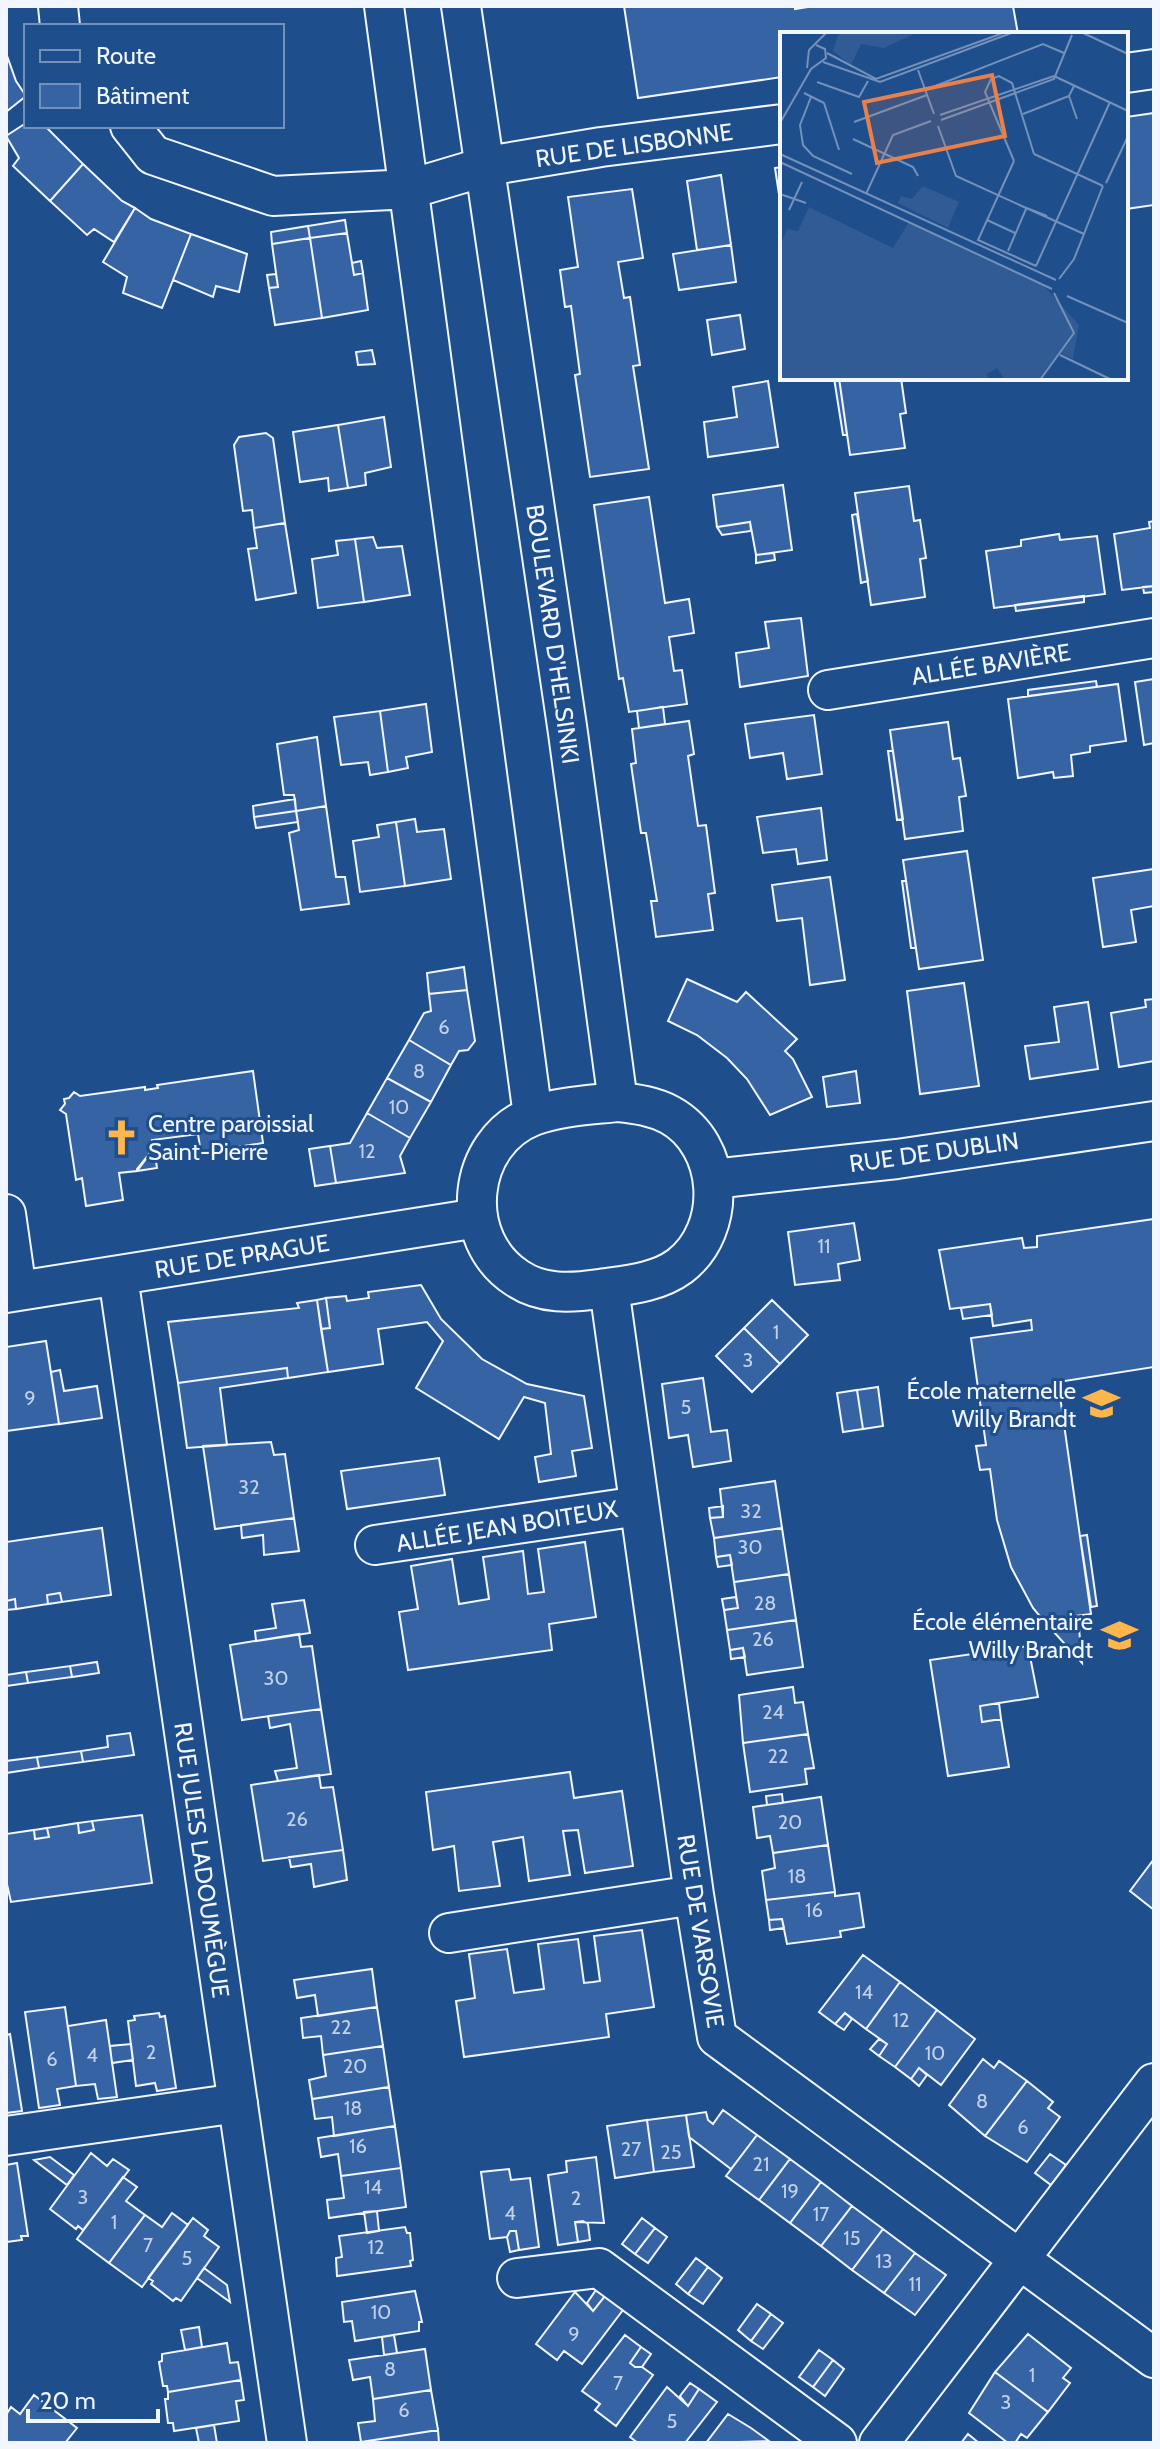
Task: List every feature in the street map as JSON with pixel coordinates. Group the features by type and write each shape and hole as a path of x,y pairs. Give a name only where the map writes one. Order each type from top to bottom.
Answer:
{"street":[{"path":"384,6 533,1116"},
{"name":"BOULEVARD D'HELSINKI","path":"461,6 487,166 618,1102"},
{"path":"1128,73 1154,69"},
{"name":"RUE DE LISBONNE","path":"487,166 601,147 780,124"},
{"path":"132,128 153,155 273,196 410,189 487,166"},
{"name":"ALLÉE BAVIÈRE","path":"828,690 1154,638"},
{"path":"618,1102 646,1105 673,1116 694,1136 708,1161 713,1179 712,1217 699,1243 681,1265 656,1279 572,1293 544,1290 517,1279 495,1260 482,1235 475,1206 478,1178 490,1152 509,1130 533,1116 618,1102"},
{"name":"RUE DE DUBLIN","path":"713,1179 897,1159 1154,1121"},
{"path":"6,1214 11,1292"},
{"name":"RUE DE PRAGUE","path":"11,1292 478,1218"},
{"name":"RUE JULES LADOUMÈGUE","path":"118,1276 287,2443"},
{"name":"RUE DE VARSOVIE","path":"609,1288 694,1895 717,2037 1154,2358"},
{"name":"ALLÉE JEAN BOITEUX","path":"375,1545 639,1506"},
{"path":"449,1933 694,1895"},
{"path":"879,2443 1154,2083"},
{"path":"6,2136 238,2103"},
{"path":"517,2278 599,2268 837,2443"}],"building":[{"path":"624,6 795,6 795,9 814,6 1013,6 1018,32 780,32 780,77 638,98"},
{"path":"6,53 24,98 6,112"},
{"path":"1154,113 1154,205 1128,209 1128,117"},
{"path":"24,124 24,128 47,128 83,164 50,201 13,166 19,158 6,136"},
{"path":"83,164 122,201 135,208 114,242 94,229 87,235 50,201"},
{"path":"780,167 780,201 775,168"},
{"path":"721,175 731,245 697,250 687,181"},
{"path":"632,189 643,258 618,262 624,298 630,297 640,365 633,366 649,469 590,477 575,375 580,374 571,306 565,307 560,270 578,267 568,197"},
{"path":"135,208 151,219 191,234 162,308 123,293 127,277 103,262"},
{"path":"345,220 347,233 310,238 308,226"},
{"path":"308,226 310,238 272,244 271,232"},
{"path":"347,233 354,275 363,273 368,310 322,318 310,238"},
{"path":"191,234 247,254 239,292 216,286 213,297 173,280"},
{"path":"310,238 322,318 275,325 269,288 278,287 272,244"},
{"path":"731,245 736,282 679,290 673,254"},
{"path":"361,261 363,273 354,275 352,263"},
{"path":"276,274 278,287 269,288 267,275"},
{"path":"740,315 745,349 712,355 707,320"},
{"path":"372,350 375,364 358,365 356,352"},
{"path":"834,380 839,380 847,435 843,435"},
{"path":"839,380 901,380 906,413 900,414 905,448 850,455"},
{"path":"768,381 778,447 708,457 704,422 737,417 733,387"},
{"path":"384,417 391,467 365,473 366,485 348,488 338,425"},
{"path":"338,425 348,488 329,491 328,478 300,482 293,432"},
{"path":"266,433 273,438 285,523 254,528 252,510 243,511 234,445 239,437"},
{"path":"783,485 792,550 756,555 750,522 717,527 713,495"},
{"path":"909,486 914,521 920,520 926,558 920,559 925,597 871,605 855,493"},
{"path":"649,497 665,603 689,599 694,633 669,637 674,671 682,670 687,704 629,712 623,678 619,679 594,505"},
{"path":"857,514 868,581 861,583 852,515"},
{"path":"1154,521 1154,586 1122,590 1114,534 1150,528 1149,522"},
{"path":"750,522 751,531 722,535 717,527"},
{"path":"285,523 296,593 256,600 248,549 257,548 254,528"},
{"path":"1059,534 1060,540 1097,536 1105,594 994,608 986,551 1021,546 1021,540"},
{"path":"373,537 377,548 402,546 410,595 364,602 355,539"},
{"path":"355,539 364,602 318,608 312,559 338,555 336,541"},
{"path":"774,553 775,560 756,563 756,555"},
{"path":"1154,586 1154,592 1144,593 1143,587"},
{"path":"1084,596 1084,602 1016,611 1015,605"},
{"path":"801,618 808,676 740,687 736,653 769,648 765,622"},
{"path":"1154,679 1154,743 1144,745 1135,682"},
{"path":"1096,681 1097,687 1028,696 1028,690"},
{"path":"1118,684 1126,741 1090,746 1090,752 1071,755 1073,776 1054,778 1053,772 1018,778 1008,699"},
{"path":"426,704 432,752 406,757 408,768 388,772 380,711"},
{"path":"663,707 665,724 639,728 637,711"},
{"path":"380,711 388,772 370,775 368,762 341,765 334,717"},
{"path":"814,715 822,774 787,779 783,753 750,758 745,724"},
{"path":"689,721 694,754 688,756 698,826 706,825 715,893 708,894 713,930 656,937 651,901 657,901 646,833 641,833 631,764 636,763 632,729"},
{"path":"948,722 953,759 960,758 966,796 959,797 963,831 905,839 890,730"},
{"path":"317,737 326,806 296,811 294,795 284,795 277,744"},
{"path":"888,751 893,751 903,819 897,820"},
{"path":"295,799 296,811 254,817 253,806"},
{"path":"326,806 336,877 345,877 349,904 301,910 289,833 299,830 296,811"},
{"path":"821,808 827,860 798,864 796,849 763,853 757,817"},
{"path":"296,811 298,822 256,828 254,817"},
{"path":"415,819 417,832 444,829 451,879 405,886 396,822"},
{"path":"396,822 405,886 360,892 353,841 379,837 377,825"},
{"path":"967,851 983,960 919,969 903,860"},
{"path":"1154,869 1154,906 1131,910 1136,942 1103,947 1093,878"},
{"path":"830,877 845,980 810,985 802,918 777,921 772,885"},
{"path":"902,881 906,881 916,948 911,948"},
{"path":"464,967 467,990 429,994 427,973"},
{"path":"687,979 737,1002 746,992 797,1039 785,1051 793,1059 812,1097 770,1115 747,1079 727,1058 697,1035 668,1021"},
{"path":"964,983 979,1086 920,1094 907,991"},
{"path":"467,990 475,1041 468,1050 459,1051 451,1065 409,1040 424,1013 431,1011 429,994"},
{"path":"1154,999 1154,1061 1119,1067 1111,1013 1146,1007 1145,1000"},
{"path":"1088,1002 1098,1069 1030,1079 1025,1046 1059,1042 1054,1007"},
{"path":"409,1040 451,1065 431,1102 387,1078"},
{"name":"Centre paroissial Saint-Pierre","path":"253,1071 263,1143 201,1153 198,1134 152,1140 154,1148 137,1171 119,1173 123,1200 86,1206 82,1178 76,1180 66,1114 60,1110 65,1104 64,1099 74,1092 80,1096 145,1087 145,1090 158,1088 157,1085"},
{"path":"856,1071 860,1103 827,1107 823,1077"},
{"path":"387,1078 431,1102 410,1138 367,1113"},
{"path":"367,1113 410,1138 400,1156 405,1173 336,1183 330,1146 350,1143"},
{"path":"330,1146 336,1183 315,1186 309,1149"},
{"path":"154,1148 157,1168 137,1171 137,1169"},
{"path":"1154,1219 1154,1367 1058,1382 1091,1614 1043,1620 1011,1567 997,1520 990,1469 980,1470 976,1446 986,1445 971,1338 1032,1330 1031,1320 993,1326 990,1304 950,1309 939,1250 1022,1238 1024,1248 1037,1247 1037,1236"},
{"path":"854,1223 860,1260 838,1264 840,1280 795,1285 788,1232"},
{"path":"421,1285 441,1319 482,1359 527,1384 584,1396 592,1448 572,1451 576,1476 539,1482 535,1457 551,1454 545,1403 524,1397 499,1439 416,1388 443,1341 427,1322 378,1329 383,1364 328,1372 321,1329 330,1328 326,1298 346,1296 347,1301 369,1298 368,1292"},
{"path":"326,1298 330,1328 321,1329 317,1300"},
{"path":"317,1300 328,1372 288,1378 287,1368 178,1383 168,1322 299,1308 297,1303"},
{"path":"772,1300 808,1335 780,1364 744,1328"},
{"path":"990,1304 992,1315 963,1319 961,1308"},
{"path":"744,1328 780,1364 752,1392 716,1356"},
{"path":"46,1341 59,1424 6,1431 6,1347"},
{"path":"287,1368 288,1378 220,1388 227,1445 187,1448 178,1383"},
{"path":"60,1370 64,1391 97,1386 102,1418 59,1424 51,1372"},
{"path":"703,1378 711,1432 727,1430 731,1461 693,1467 688,1435 669,1438 662,1384"},
{"path":"878,1387 883,1426 863,1429 857,1390"},
{"path":"857,1390 863,1429 843,1432 837,1393"},
{"path":"271,1442 274,1455 285,1454 294,1518 215,1529 203,1446"},
{"path":"439,1458 445,1495 347,1509 341,1471"},
{"path":"775,1481 782,1528 714,1538 710,1518 723,1517 720,1489"},
{"path":"723,1506 723,1517 710,1518 709,1508"},
{"path":"294,1518 299,1551 264,1555 263,1535 242,1538 241,1525"},
{"path":"102,1528 111,1595 62,1602 60,1593 47,1595 48,1604 16,1609 15,1599 6,1601 6,1542"},
{"path":"782,1528 789,1574 734,1582 730,1555 716,1557 714,1538"},
{"path":"1087,1535 1097,1606 1091,1607 1080,1536"},
{"path":"585,1542 596,1617 549,1624 552,1650 408,1670 399,1612 418,1609 411,1566 452,1559 459,1604 489,1599 483,1557 523,1551 528,1594 544,1592 538,1549"},
{"path":"730,1555 732,1565 718,1567 716,1557"},
{"path":"789,1574 796,1620 727,1630 724,1610 738,1608 734,1582"},
{"path":"60,1593 62,1602 48,1604 47,1595"},
{"path":"736,1597 738,1608 724,1610 722,1599"},
{"path":"15,1599 16,1609 6,1610 6,1601"},
{"path":"304,1600 310,1633 256,1641 255,1631 276,1628 272,1604"},
{"path":"1078,1616 1082,1663 1043,1620"},
{"path":"796,1620 803,1667 747,1675 743,1648 730,1650 727,1630"},
{"path":"299,1634 301,1647 312,1646 321,1709 242,1720 230,1645"},
{"path":"1028,1646 1038,1697 980,1706 982,1722 1001,1719 1009,1767 948,1776 930,1660"},
{"path":"743,1648 745,1657 731,1659 730,1650"},
{"path":"97,1662 99,1673 72,1677 70,1666"},
{"path":"70,1666 72,1677 28,1683 26,1672"},
{"path":"26,1672 28,1683 6,1686 6,1675"},
{"path":"793,1687 795,1703 803,1702 808,1734 743,1743 739,1695"},
{"path":"999,1703 1001,1719 982,1722 980,1706"},
{"path":"321,1709 331,1774 278,1781 275,1771 297,1768 290,1724 270,1728 268,1716"},
{"path":"130,1733 134,1755 83,1762 81,1751 108,1747 107,1736"},
{"path":"808,1734 814,1768 805,1769 807,1784 750,1792 743,1743"},
{"path":"81,1751 83,1762 39,1768 37,1757"},
{"path":"37,1757 39,1768 6,1773 6,1761"},
{"path":"570,1772 574,1798 622,1791 633,1866 585,1873 578,1830 563,1831 570,1875 529,1881 523,1837 493,1842 500,1886 459,1891 454,1846 433,1850 426,1792"},
{"path":"319,1775 321,1788 333,1787 343,1850 263,1861 251,1785"},
{"path":"782,1794 783,1803 767,1805 766,1796"},
{"path":"821,1797 828,1845 773,1853 770,1836 757,1838 753,1807"},
{"path":"142,1815 152,1883 11,1902 6,1880 6,1834 34,1830 35,1839 49,1837 47,1828 78,1823 79,1833 94,1830 92,1821"},
{"path":"92,1821 94,1830 79,1833 78,1823"},
{"path":"47,1828 49,1837 35,1839 34,1830"},
{"path":"828,1845 835,1892 766,1900 762,1871 775,1868 773,1853"},
{"path":"343,1850 347,1880 314,1887 311,1864 291,1867 289,1857"},
{"path":"1154,1859 1154,1910 1130,1891"},
{"path":"835,1892 835,1896 859,1893 864,1927 840,1931 841,1937 787,1944 782,1919 769,1920 766,1900"},
{"path":"782,1919 784,1928 770,1930 769,1920"},
{"path":"642,1930 654,2007 606,2014 609,2037 464,2057 456,2001 475,1998 469,1954 507,1949 514,1993 544,1989 538,1944 578,1939 584,1983 593,1982 600,1981 594,1936"},
{"path":"863,1955 900,1982 866,2029 845,2013 835,2024 819,2012"},
{"path":"372,1969 377,2007 318,2016 315,1995 297,1998 294,1980"},
{"path":"900,1982 937,2010 895,2067 879,2056 887,2044 866,2029"},
{"path":"65,2007 76,2086 57,2089 60,2105 39,2108 25,2012"},
{"path":"377,2007 383,2046 323,2055 321,2036 303,2038 301,2018"},
{"path":"937,2010 975,2039 941,2085 919,2068 911,2079 895,2067"},
{"path":"159,2013 160,2017 165,2016 176,2088 157,2091 155,2083 136,2086 128,2021 135,2020 134,2016"},
{"path":"845,2013 852,2019 844,2030 835,2024"},
{"path":"106,2020 117,2097 98,2099 95,2084 76,2086 68,2026"},
{"path":"10,2034 22,2111 6,2113 6,2035"},
{"path":"879,2039 887,2044 879,2056 870,2049"},
{"path":"131,2044 133,2060 112,2063 110,2046"},
{"path":"383,2046 389,2087 312,2099 309,2080 326,2076 323,2055"},
{"path":"983,2059 994,2068 999,2061 1027,2081 985,2136 949,2105"},
{"path":"919,2068 927,2075 919,2086 911,2079"},
{"path":"1027,2081 1053,2102 1048,2108 1060,2117 1027,2162 985,2136"},
{"path":"389,2087 395,2126 334,2136 332,2117 315,2119 312,2099"},
{"path":"723,2110 757,2135 731,2169 689,2137 686,2115 706,2112 713,2124"},
{"path":"686,2115 694,2167 654,2172 647,2120"},
{"path":"647,2120 654,2172 615,2178 607,2126"},
{"path":"395,2126 401,2168 341,2176 338,2154 321,2157 318,2138"},
{"path":"757,2135 790,2159 759,2200 726,2176"},
{"path":"91,2153 107,2166 113,2159 129,2170 83,2230 78,2226 76,2229 50,2209"},
{"path":"1050,2154 1066,2165 1051,2185 1035,2173"},
{"path":"50,2157 74,2175 67,2185 34,2160"},
{"path":"596,2157 604,2223 575,2222 578,2242 558,2245 548,2175 567,2172 566,2161"},
{"path":"790,2159 821,2182 790,2223 759,2200"},
{"path":"17,2163 28,2236 6,2242 6,2165"},
{"path":"401,2168 406,2207 329,2218 327,2200 344,2198 341,2176"},
{"path":"509,2169 511,2180 530,2178 539,2247 519,2250 516,2231 510,2231 507,2237 490,2239 481,2172"},
{"path":"123,2177 137,2187 126,2201 145,2215 109,2263 77,2239"},
{"path":"821,2182 852,2206 821,2246 790,2223"},
{"path":"852,2206 883,2229 852,2270 821,2246"},
{"path":"377,2211 379,2231 367,2233 364,2212"},
{"path":"172,2213 188,2225 142,2287 109,2263 145,2215 162,2227"},
{"path":"193,2218 208,2230 204,2236 219,2247 181,2301 176,2298 173,2301 148,2278"},
{"path":"642,2218 655,2228 635,2254 622,2244"},
{"path":"575,2222 588,2224 590,2240 578,2242"},
{"path":"405,2227 410,2233 411,2266 337,2276 336,2258 342,2257 339,2236"},
{"path":"655,2228 667,2237 648,2263 635,2254"},
{"path":"883,2229 915,2253 884,2293 852,2270"},
{"path":"510,2231 516,2231 519,2250 510,2252 507,2237"},
{"path":"915,2253 946,2275 915,2315 884,2293"},
{"path":"696,2258 708,2267 688,2294 676,2284"},
{"path":"708,2267 722,2278 703,2304 688,2294"},
{"path":"204,2268 227,2285 230,2302 197,2278"},
{"path":"596,2290 605,2296 593,2311 587,2303"},
{"path":"415,2291 422,2322 419,2322 419,2331 355,2341 352,2321 344,2322 342,2302"},
{"path":"575,2292 593,2311 605,2296 623,2310 582,2364 564,2351 557,2360 536,2344"},
{"path":"757,2304 771,2314 751,2341 738,2330"},
{"path":"771,2314 783,2323 763,2349 751,2341"},
{"path":"199,2327 202,2347 185,2350 181,2330"},
{"path":"1028,2334 1071,2368 1063,2378 1070,2383 1048,2412 995,2372"},
{"path":"394,2335 397,2353 384,2355 382,2337"},
{"path":"625,2335 641,2347 630,2363 653,2375 616,2426 595,2410 600,2404 582,2391"},
{"path":"227,2343 230,2363 238,2362 241,2380 168,2392 167,2386 163,2386 159,2362 162,2361 162,2354"},
{"path":"641,2347 651,2354 642,2367 635,2367 630,2363"},
{"path":"425,2349 431,2390 373,2399 370,2377 353,2380 349,2360"},
{"path":"819,2350 833,2360 813,2387 799,2377"},
{"path":"833,2360 844,2369 825,2396 813,2387"},
{"path":"995,2372 1048,2412 1027,2438 1021,2434 1015,2443 1008,2443 969,2413"},
{"path":"241,2380 244,2400 236,2401 239,2421 174,2431 173,2423 168,2423 165,2399 168,2399 168,2392"},
{"path":"690,2383 699,2389 688,2406 680,2396"},
{"path":"667,2387 688,2406 699,2389 717,2402 685,2443 638,2443 630,2437"},
{"path":"431,2390 438,2430 361,2442 358,2423 375,2421 373,2399"},
{"path":"34,2395 77,2428 65,2443 6,2443 6,2415 11,2407 20,2414"},
{"path":"728,2414 751,2428 769,2441 706,2443"},
{"path":"214,2425 217,2443 199,2443 196,2428"},
{"path":"438,2430 439,2443 361,2443 361,2442"},
{"path":"968,2434 979,2443 961,2443"}],"place":[{"name":"Centre paroissial Saint-Pierre","path":"122,1137"},
{"name":"École maternelle Willy Brandt","path":"1102,1404"},
{"name":"École élémentaire Willy Brandt","path":"1119,1635"}]}
